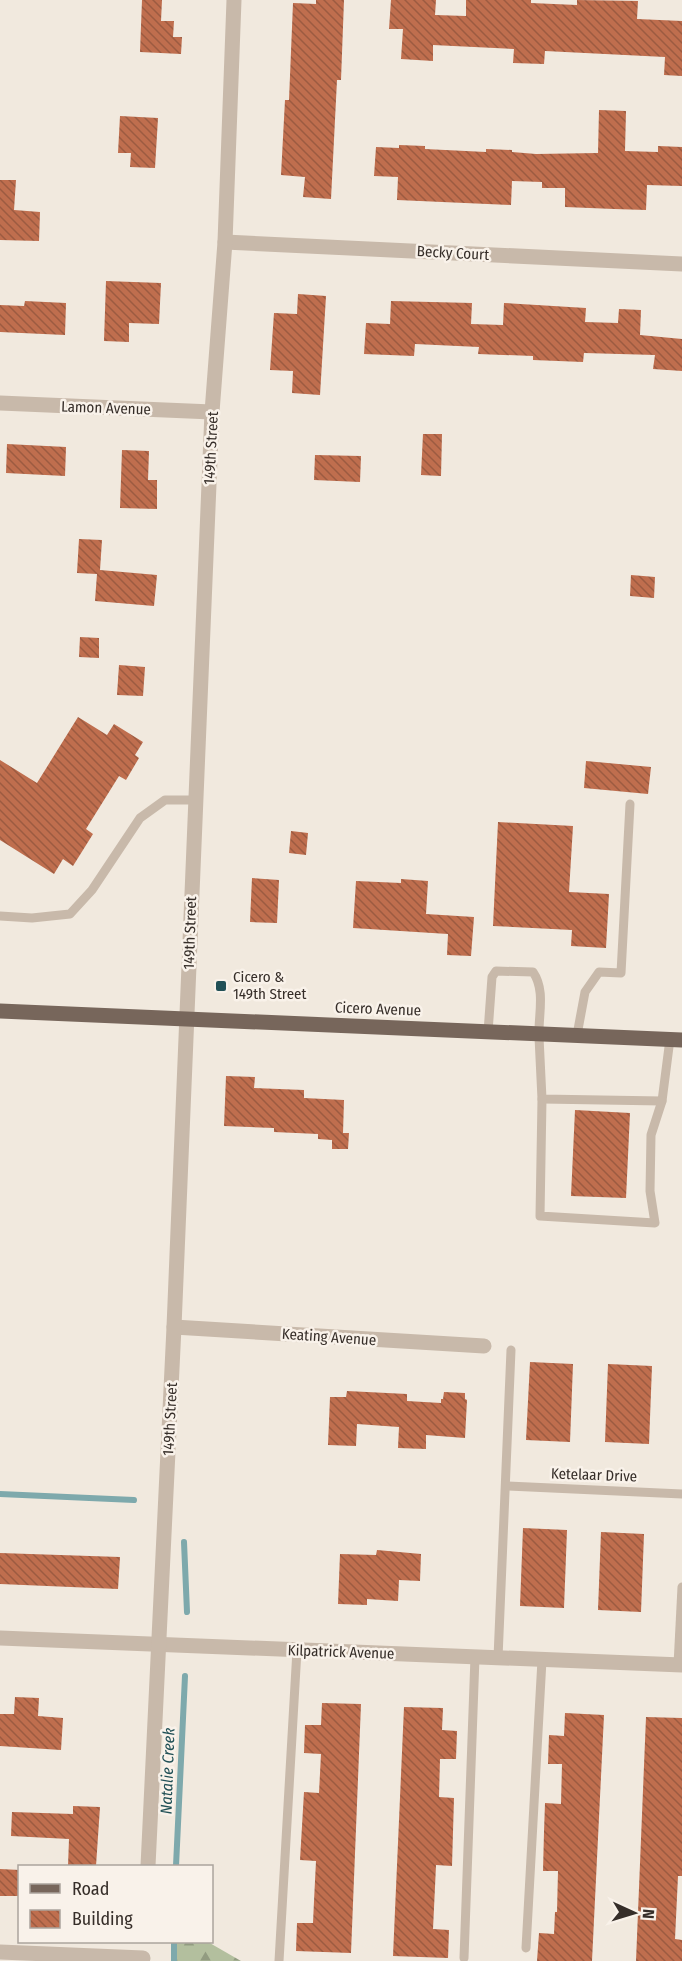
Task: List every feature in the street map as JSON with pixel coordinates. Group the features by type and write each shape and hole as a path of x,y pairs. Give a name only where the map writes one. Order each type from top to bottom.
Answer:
{"main road":[{"name":"Cicero Avenue","path":"1,1010 676,1040"}],"street":[{"name":"149th Street","path":"148,1865 174,1327 212,412 225,242 234,0"},
{"name":"Becky Court","path":"225,242 682,264"},
{"name":"Lamon Avenue","path":"0,403 212,412"},
{"name":"Keating Avenue","path":"174,1327 484,1346"},
{"name":"Kilpatrick Avenue","path":"0,1638 680,1665"},
{"path":"0,1952 143,1959 144,1943"}],"lane":[{"path":"0,916 32,918 70,914 92,890 140,818 165,800 196,800"},
{"path":"577,1035 585,992 598,972 621,973 630,804"},
{"path":"488,1032 492,976 496,971 501,970 533,972 538,981 540,994 542,1099 540,1216 655,1223 650,1191 651,1135 662,1101 676,1040"},
{"path":"542,1099 662,1101"},
{"path":"498,1658 511,1350"},
{"name":"Ketelaar Drive","path":"506,1486 682,1494"},
{"path":"680,1665 682,1587"},
{"path":"279,1961 297,1650"},
{"path":"464,1958 475,1657"},
{"path":"526,1948 542,1660"}],"green space":[{"path":"172,1943 210,1943 241,1961 171,1961"}],"building":[{"path":"142,0 162,0 161,21 174,21 173,37 182,37 181,54 140,52"},
{"path":"316,0 344,0 341,80 337,80 331,199 303,197 305,177 281,175 285,100 289,100 293,3 316,4"},
{"path":"391,0 436,0 435,15 466,16 466,0 531,0 531,3 577,5 577,0 638,1 637,19 682,21 682,76 664,75 665,57 545,51 544,64 513,63 514,49 433,45 433,61 401,59 403,29 389,29"},
{"path":"599,110 626,111 625,151 658,152 658,146 682,147 682,186 647,185 646,210 614,209 565,207 565,188 542,188 542,182 512,181 511,205 397,200 398,177 374,176 376,147 425,146 425,149 486,152 486,149 512,150 512,152 536,154 598,153"},
{"path":"120,116 158,118 155,168 130,167 131,153 118,153"},
{"path":"0,180 16,180 14,210 40,212 39,241 0,240"},
{"path":"106,281 161,283 159,324 129,323 129,342 104,341"},
{"path":"298,294 326,296 320,395 292,393 293,371 270,370 274,313 297,314"},
{"path":"25,301 66,303 65,335 0,332 0,305 24,306"},
{"path":"391,301 472,303 471,324 503,325 504,303 586,308 585,322 618,323 619,309 641,310 640,335 682,339 682,371 653,369 655,355 584,353 583,362 533,360 533,356 478,354 479,347 415,344 414,356 364,354 366,323 390,324"},
{"path":"423,434 442,434 441,476 421,475"},
{"path":"7,444 66,447 65,476 6,473"},
{"path":"122,450 149,451 148,480 157,480 157,509 120,508"},
{"path":"315,455 361,456 360,482 314,480"},
{"path":"79,539 102,540 100,570 157,575 154,606 95,601 97,574 77,573"},
{"path":"631,575 655,577 654,598 630,596"},
{"path":"80,637 99,638 99,658 79,657"},
{"path":"119,665 145,667 143,696 117,695"},
{"path":"78,717 107,735 114,724 143,742 135,755 139,758 126,780 119,776 86,829 93,834 73,866 63,859 54,874 0,840 0,760 37,783"},
{"path":"586,761 651,767 648,794 584,788"},
{"path":"498,822 573,826 569,892 609,894 606,948 571,946 572,930 493,926"},
{"path":"291,831 308,833 306,855 289,853"},
{"path":"252,878 279,880 277,923 250,922"},
{"path":"401,879 428,881 426,914 474,917 471,956 447,955 448,934 353,928 356,881 401,883"},
{"path":"226,1076 255,1077 254,1088 304,1090 304,1098 344,1100 343,1133 349,1133 348,1149 332,1149 332,1140 318,1139 318,1134 274,1132 274,1128 224,1126"},
{"path":"575,1110 630,1113 626,1198 571,1196"},
{"path":"530,1362 573,1364 570,1442 526,1440"},
{"path":"608,1364 652,1366 649,1444 605,1442"},
{"path":"347,1391 407,1394 407,1401 441,1403 444,1392 465,1393 467,1400 465,1438 426,1435 426,1449 398,1448 399,1427 357,1424 356,1446 328,1445 330,1397 346,1397"},
{"path":"523,1528 567,1530 564,1608 520,1606"},
{"path":"601,1532 644,1534 641,1612 598,1610"},
{"path":"377,1550 421,1554 420,1581 399,1580 398,1601 367,1599 367,1605 338,1604 340,1554 376,1555"},
{"path":"0,1553 120,1557 118,1589 0,1584"},
{"path":"15,1697 39,1698 38,1716 63,1718 61,1750 0,1746 0,1714 14,1714"},
{"path":"322,1703 361,1704 351,1953 296,1951 297,1923 313,1923 316,1861 300,1860 304,1792 319,1793 321,1754 304,1753 305,1725 321,1725"},
{"path":"404,1707 443,1708 442,1730 457,1731 456,1759 440,1759 439,1797 454,1798 452,1866 436,1865 433,1929 449,1930 448,1958 393,1956"},
{"path":"565,1713 604,1715 592,1961 537,1961 539,1933 554,1934 555,1912 557,1912 558,1871 543,1871 545,1803 561,1804 562,1764 548,1764 549,1735 564,1736"},
{"path":"646,1717 682,1718 682,1876 678,1876 675,1939 682,1940 682,1961 636,1961"},
{"path":"73,1806 100,1807 96,1865 68,1865 69,1839 11,1836 12,1812 73,1814"},
{"path":"0,1869 18,1870 18,1896 0,1896"}],"waterway":[{"name":"Natalie Creek","path":"0,1494 134,1500"},
{"name":"Natalie Creek","path":"184,1542 187,1612"},
{"name":"Natalie Creek","path":"176,1865 185,1676"},
{"name":"Natalie Creek","path":"174,1943 174,1961"}],"place":[{"name":"Cicero & 149th Street","path":"221,986"}]}
